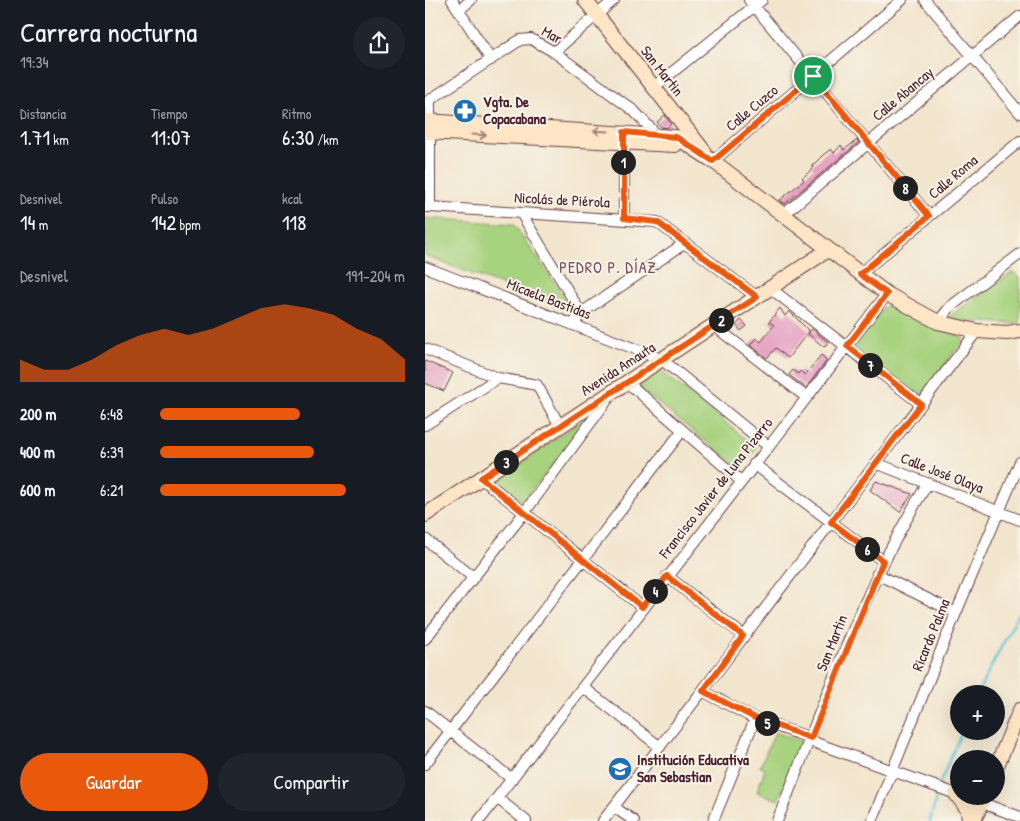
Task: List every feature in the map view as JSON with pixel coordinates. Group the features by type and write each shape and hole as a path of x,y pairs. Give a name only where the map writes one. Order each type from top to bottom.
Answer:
{"main road":[{"name":"San Martin","path":"585,0 713,161"},
{"path":"427,127 624,138 673,144 713,161"},
{"path":"624,138 656,134 676,137 713,161 887,294 937,322 977,331 1007,333 1020,331"},
{"name":"Avenida Amauta","path":"425,515 828,250"},
{"path":"1003,750 1020,710"},
{"path":"965,805 968,810 969,821"},
{"path":"974,821 981,805"}],"street":[{"path":"452,0 491,60"},
{"path":"459,10 471,0"},
{"path":"554,52 614,0"},
{"name":"Calle Cuzco","path":"713,161 901,0"},
{"path":"925,0 1020,113"},
{"path":"654,87 755,2 813,76 929,216"},
{"name":"Calle Abancay","path":"783,215 1020,16"},
{"name":"Mar","path":"427,99 526,39 539,42 554,52 634,111 656,134"},
{"path":"427,99 428,207"},
{"path":"624,138 624,218"},
{"name":"Calle Roma","path":"860,274 1020,140"},
{"name":"Nicolás de Piérola","path":"428,207 521,214 624,218 657,222 757,297"},
{"path":"521,214 581,313"},
{"path":"573,324 581,313 685,243"},
{"path":"937,322 949,307 1020,254"},
{"name":"Micaela Bastidas","path":"425,267 661,360 768,446"},
{"path":"770,288 921,404"},
{"name":"Francisco Javier de Luna Pizarro","path":"479,821 583,687 642,607 887,294"},
{"path":"713,325 806,397"},
{"path":"603,821 977,331"},
{"path":"425,349 498,378 537,385 560,426"},
{"path":"425,425 498,378"},
{"path":"426,637 621,386 681,431 741,481"},
{"path":"425,764 681,431"},
{"name":"Ricardo Palma","path":"872,821 998,511 1020,462"},
{"name":"Calle José Olaya","path":"876,463 1020,520"},
{"path":"755,464 883,561"},
{"path":"481,478 642,607"},
{"name":"San Martin","path":"777,821 877,574 903,524 928,483"},
{"path":"425,539 473,577"},
{"path":"877,574 956,613"},
{"path":"667,576 743,636"},
{"path":"583,687 660,747"},
{"path":"703,691 755,718 811,738 816,743 950,791"},
{"path":"425,711 512,778"},
{"path":"713,821 755,718"},
{"path":"497,798 526,821"},
{"path":"995,805 1020,817"},
{"path":"614,807 634,821"}],"green space":[{"path":"425,218 514,224 567,301 559,307 425,256"},
{"path":"1013,272 1020,277 1020,324 944,320"},
{"path":"888,303 964,339 919,398 849,346"},
{"path":"659,369 757,448 740,469 635,385"},
{"path":"581,421 585,426 523,501 496,481"},
{"path":"775,732 802,742 778,800 757,792 765,769 760,767"}],"building":[{"path":"665,115 671,124 667,128 661,127 657,122"},
{"path":"857,140 859,142 785,204 780,200 804,180 802,178 814,168 812,166 823,155 831,149 834,153 841,145 844,150"},
{"path":"780,308 785,316 789,311 809,331 788,358 776,348 767,358 750,345 756,338 761,342 774,325 769,322"},
{"path":"741,320 747,326 741,331 736,325"},
{"path":"812,329 828,342 824,347 808,334"},
{"path":"821,355 827,360 806,388 789,375 793,370 798,374 800,371 805,375"},
{"path":"425,361 453,373 444,391 425,383"},
{"path":"876,481 912,494 900,512 870,490"}],"waterway":[{"path":"982,685 1020,611"},
{"path":"939,785 958,740"},
{"path":"930,821 938,791"}],"place":[{"name":"Vgta. De Copacabana","path":"465,111"},
{"name":"Institución Educativa San Sebastian","path":"620,769"}],"district":[{"name":"PEDRO P. DÍAZ","path":"608,267"}],"route":[{"path":"813,76 929,216 860,274 887,294 847,346 921,404 831,522 883,561 811,738 755,718 703,691 743,636 667,576 642,607 481,478 757,297 657,222 624,218 624,132 676,137 713,161 813,76"}]}
